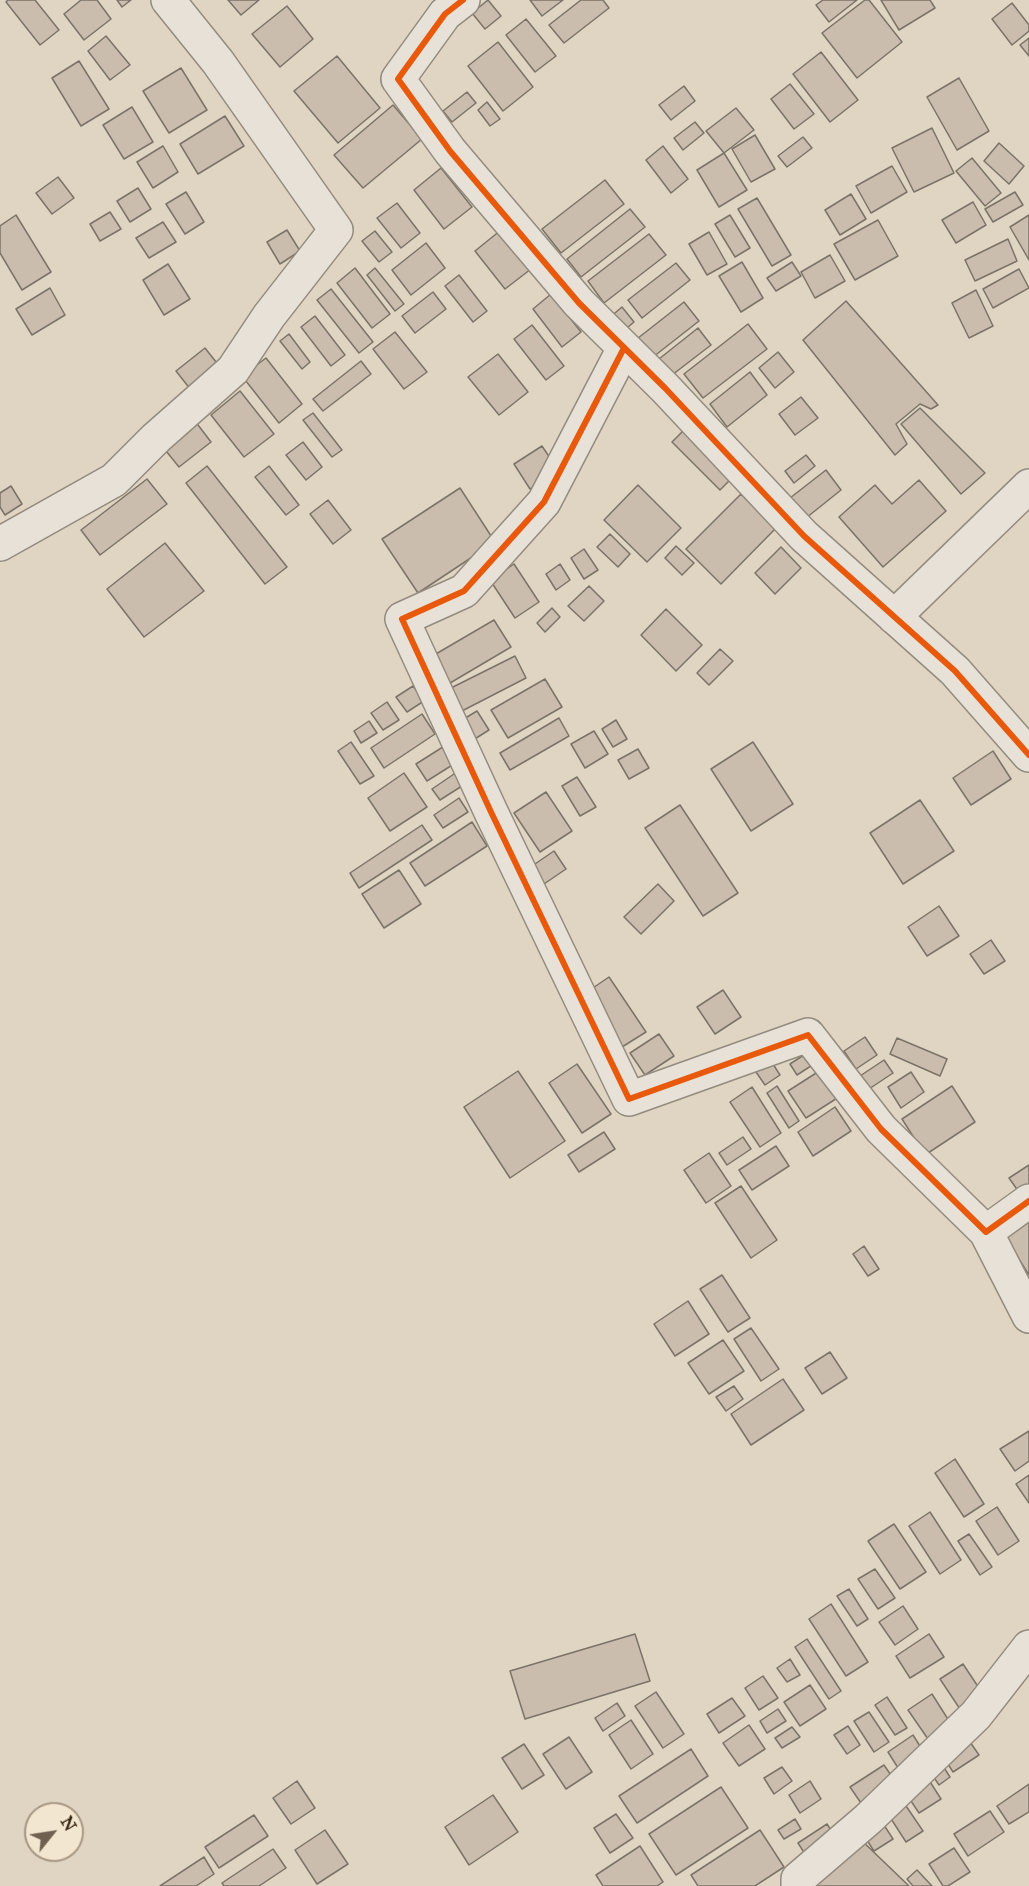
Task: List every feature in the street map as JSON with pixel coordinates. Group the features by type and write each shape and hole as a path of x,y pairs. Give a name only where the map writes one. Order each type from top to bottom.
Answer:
{"street":[{"path":"0,544 114,480 156,438 233,370 269,316 336,230 218,62 168,0"},
{"path":"463,0 445,14 398,79 450,151 579,303 665,388 804,536 955,671 1029,755"},
{"path":"624,348 544,502 464,591 402,620 629,1099 808,1035 881,1129 986,1232 1029,1316"},
{"path":"894,617 1029,486"},
{"path":"986,1232 1029,1201"},
{"path":"798,1886 798,1879 868,1819 976,1715 1029,1647"}],"building":[{"path":"8,0 35,0 59,30 40,45 6,2"},
{"path":"81,0 97,0 111,19 84,40 64,14"},
{"path":"117,0 131,0 122,7"},
{"path":"228,0 259,0 241,15"},
{"path":"488,0 501,16 485,29 472,13"},
{"path":"530,0 563,0 542,16"},
{"path":"581,0 603,0 609,8 564,43 549,25"},
{"path":"823,0 857,0 829,22 816,5"},
{"path":"865,0 869,0 902,42 857,78 822,33"},
{"path":"881,0 930,0 935,8 899,30"},
{"path":"1012,3 1029,25 1029,31 1012,45 992,19"},
{"path":"287,6 313,39 280,67 252,34"},
{"path":"526,19 556,56 535,72 506,35"},
{"path":"106,36 130,65 110,80 88,51"},
{"path":"1029,38 1029,56 1020,45"},
{"path":"498,42 533,87 503,111 468,66"},
{"path":"821,52 858,100 830,122 793,74"},
{"path":"337,56 380,108 338,143 294,91"},
{"path":"79,61 109,109 81,126 52,78"},
{"path":"181,68 207,110 169,133 143,91"},
{"path":"959,78 989,131 957,150 927,97"},
{"path":"790,84 814,114 794,129 771,99"},
{"path":"684,86 695,101 671,120 659,105"},
{"path":"467,92 476,103 452,122 443,111"},
{"path":"487,102 500,119 490,126 478,110"},
{"path":"393,105 422,139 363,188 334,155"},
{"path":"132,107 153,142 124,159 103,125"},
{"path":"736,108 754,130 724,153 706,131"},
{"path":"225,116 244,146 198,174 180,144"},
{"path":"695,122 704,133 683,150 674,138"},
{"path":"932,128 954,173 914,192 892,148"},
{"path":"755,135 775,169 751,182 732,149"},
{"path":"803,137 812,148 787,167 778,156"},
{"path":"999,143 1024,166 1009,184 984,161"},
{"path":"163,146 178,172 153,188 137,162"},
{"path":"663,146 688,179 671,193 646,160"},
{"path":"724,153 747,190 719,207 697,170"},
{"path":"972,158 1001,193 985,206 956,171"},
{"path":"892,166 907,192 871,213 856,186"},
{"path":"441,168 472,207 444,229 414,190"},
{"path":"58,177 74,198 52,214 36,193"},
{"path":"605,180 624,204 561,253 542,229"},
{"path":"138,188 151,209 130,222 117,201"},
{"path":"186,192 204,222 185,234 166,204"},
{"path":"1015,192 1023,205 993,222 985,209"},
{"path":"851,194 866,219 840,235 825,210"},
{"path":"757,198 791,255 772,266 738,209"},
{"path":"973,202 986,225 956,243 942,220"},
{"path":"397,203 420,233 401,248 377,218"},
{"path":"630,209 645,227 581,277 567,259"},
{"path":"110,212 121,229 100,241 90,224"},
{"path":"16,215 51,272 22,290 0,253 0,226"},
{"path":"730,215 750,248 735,257 715,224"},
{"path":"1029,215 1029,260 1010,227"},
{"path":"878,220 898,256 855,280 834,244"},
{"path":"163,222 176,242 149,258 136,238"},
{"path":"287,230 300,251 280,264 267,242"},
{"path":"501,230 531,269 505,289 475,251"},
{"path":"375,231 392,252 379,262 362,241"},
{"path":"709,232 727,264 707,275 689,244"},
{"path":"649,234 666,255 604,303 588,281"},
{"path":"1008,239 1017,261 975,281 965,260"},
{"path":"426,243 445,268 411,295 392,270"},
{"path":"830,255 845,281 815,298 801,272"},
{"path":"742,262 763,298 741,312 719,276"},
{"path":"792,262 801,276 776,291 767,278"},
{"path":"676,263 690,280 642,318 628,300"},
{"path":"168,264 190,299 164,315 143,280"},
{"path":"355,268 390,314 372,328 337,283"},
{"path":"375,268 404,304 395,311 367,275"},
{"path":"1019,269 1029,288 993,308 983,289"},
{"path":"459,275 487,311 473,322 445,286"},
{"path":"50,288 65,315 32,335 16,309"},
{"path":"331,289 373,342 359,353 317,300"},
{"path":"976,290 993,326 969,338 952,303"},
{"path":"433,292 446,309 415,333 402,316"},
{"path":"551,294 581,332 562,347 533,309"},
{"path":"846,301 938,405 931,409 920,404 896,424 907,444 895,455 803,340"},
{"path":"684,302 699,321 648,361 633,342"},
{"path":"622,307 634,322 621,333 609,318"},
{"path":"315,316 345,355 331,366 301,327"},
{"path":"748,324 767,349 703,398 684,374"},
{"path":"532,325 564,366 546,380 514,339"},
{"path":"698,328 711,345 672,375 659,359"},
{"path":"395,332 427,372 404,389 373,349"},
{"path":"289,334 310,362 302,369 280,341"},
{"path":"205,348 220,367 191,390 176,371"},
{"path":"778,352 794,372 775,388 759,368"},
{"path":"498,354 528,392 499,415 468,377"},
{"path":"266,358 302,404 279,423 242,376"},
{"path":"361,361 371,374 323,411 313,399"},
{"path":"750,372 767,395 727,427 710,404"},
{"path":"240,391 274,434 244,457 211,415"},
{"path":"801,397 818,418 795,435 779,414"},
{"path":"920,408 985,473 961,494 901,424"},
{"path":"313,413 342,450 332,457 303,420"},
{"path":"195,421 211,442 179,467 162,446"},
{"path":"689,425 738,472 720,490 672,442"},
{"path":"303,442 322,467 306,480 286,455"},
{"path":"542,446 558,470 530,489 514,464"},
{"path":"806,455 815,466 794,483 785,471"},
{"path":"207,466 287,567 265,584 186,483"},
{"path":"269,466 299,505 286,515 255,477"},
{"path":"826,470 841,490 806,518 790,498"},
{"path":"147,479 167,504 100,555 81,530"},
{"path":"919,480 946,511 883,567 839,517 875,485 892,504"},
{"path":"638,485 681,528 647,562 604,520"},
{"path":"11,486 22,504 5,515 0,507 0,493"},
{"path":"460,488 495,542 418,593 382,539"},
{"path":"741,494 776,528 721,584 686,549"},
{"path":"328,500 351,530 333,544 310,514"},
{"path":"610,534 630,554 618,567 597,547"},
{"path":"165,543 204,591 144,637 107,589"},
{"path":"676,546 694,563 682,575 665,558"},
{"path":"781,547 801,568 775,594 755,573"},
{"path":"584,549 598,570 584,579 571,558"},
{"path":"514,564 539,602 515,618 490,580"},
{"path":"560,564 570,580 556,590 546,574"},
{"path":"589,586 604,601 584,621 568,606"},
{"path":"552,608 560,617 545,632 537,623"},
{"path":"666,609 702,645 676,671 641,635"},
{"path":"494,620 511,647 445,686 429,658"},
{"path":"720,649 733,661 709,685 697,673"},
{"path":"515,656 526,678 458,713 447,690"},
{"path":"545,679 562,707 508,738 491,710"},
{"path":"413,686 424,701 407,712 396,697"},
{"path":"387,702 399,720 383,730 371,713"},
{"path":"477,711 489,730 470,742 457,723"},
{"path":"422,714 435,734 384,768 371,748"},
{"path":"559,718 569,736 510,770 500,753"},
{"path":"616,720 627,739 613,747 602,729"},
{"path":"369,721 377,733 361,743 354,731"},
{"path":"594,731 608,754 585,768 571,744"},
{"path":"351,742 374,776 360,784 338,751"},
{"path":"753,742 793,804 751,831 711,769"},
{"path":"446,745 457,762 427,781 416,764"},
{"path":"638,749 649,768 629,779 618,760"},
{"path":"993,751 1011,779 971,805 953,778"},
{"path":"457,772 465,784 440,800 432,789"},
{"path":"404,773 427,807 390,831 368,798"},
{"path":"577,777 596,807 580,816 562,786"},
{"path":"546,792 572,831 540,852 514,813"},
{"path":"459,798 468,812 443,828 434,815"},
{"path":"920,800 954,851 903,884 870,833"},
{"path":"680,805 738,893 703,916 645,828"},
{"path":"472,822 487,846 425,886 410,863"},
{"path":"422,825 432,840 359,888 350,873"},
{"path":"554,851 566,869 544,884 532,866"},
{"path":"399,870 421,904 384,928 362,894"},
{"path":"658,884 674,901 641,934 624,917"},
{"path":"939,906 959,936 927,956 908,927"},
{"path":"991,940 1005,961 984,974 970,954"},
{"path":"609,977 646,1032 622,1047 587,992"},
{"path":"723,990 741,1017 715,1034 697,1007"},
{"path":"659,1034 674,1056 645,1075 630,1053"},
{"path":"865,1037 877,1055 856,1069 844,1051"},
{"path":"897,1038 947,1059 940,1076 890,1054"},
{"path":"810,1051 817,1062 797,1075 790,1064"},
{"path":"884,1060 893,1073 866,1091 857,1078"},
{"path":"771,1061 780,1075 765,1085 756,1072"},
{"path":"577,1064 611,1114 582,1133 549,1083"},
{"path":"824,1068 842,1095 806,1118 788,1091"},
{"path":"518,1071 565,1141 510,1178 464,1107"},
{"path":"911,1072 924,1092 901,1108 888,1087"},
{"path":"777,1086 799,1121 789,1128 767,1093"},
{"path":"952,1086 975,1122 925,1155 902,1119"},
{"path":"752,1087 781,1133 760,1147 730,1102"},
{"path":"835,1107 851,1131 813,1156 798,1132"},
{"path":"604,1132 615,1149 579,1172 568,1155"},
{"path":"743,1137 751,1149 727,1165 719,1153"},
{"path":"776,1146 789,1166 752,1190 739,1170"},
{"path":"709,1153 731,1186 706,1203 684,1170"},
{"path":"1029,1165 1029,1190 1021,1195 1009,1178"},
{"path":"741,1186 777,1240 751,1258 715,1203"},
{"path":"1029,1217 1029,1275 1003,1234"},
{"path":"864,1246 879,1269 868,1276 853,1254"},
{"path":"722,1275 750,1318 728,1332 700,1289"},
{"path":"688,1301 709,1334 675,1356 654,1324"},
{"path":"751,1328 779,1369 761,1381 734,1339"},
{"path":"723,1340 744,1371 709,1394 688,1363"},
{"path":"830,1352 847,1378 822,1394 805,1368"},
{"path":"783,1379 804,1410 751,1445 731,1414"},
{"path":"734,1386 743,1399 726,1411 716,1397"},
{"path":"1029,1431 1029,1461 1015,1471 1000,1449"},
{"path":"955,1459 984,1504 964,1517 935,1473"},
{"path":"1029,1475 1029,1503 1016,1484"},
{"path":"997,1507 1019,1541 998,1555 976,1521"},
{"path":"930,1512 961,1560 940,1574 909,1526"},
{"path":"894,1524 926,1572 900,1589 868,1541"},
{"path":"969,1534 992,1567 980,1575 958,1541"},
{"path":"875,1569 895,1598 878,1609 858,1579"},
{"path":"849,1589 868,1619 857,1626 837,1596"},
{"path":"831,1604 868,1662 846,1676 809,1619"},
{"path":"903,1606 918,1629 895,1645 879,1622"},
{"path":"635,1634 650,1681 525,1719 510,1671"},
{"path":"929,1634 944,1657 910,1678 896,1656"},
{"path":"807,1639 841,1691 829,1699 795,1647"},
{"path":"790,1659 800,1675 787,1682 777,1668"},
{"path":"963,1664 985,1697 962,1712 940,1679"},
{"path":"763,1676 778,1698 759,1710 745,1688"},
{"path":"810,1685 826,1709 800,1726 784,1702"},
{"path":"656,1692 684,1734 663,1748 635,1706"},
{"path":"932,1694 951,1724 928,1739 908,1710"},
{"path":"887,1697 907,1728 895,1735 875,1705"},
{"path":"732,1698 745,1716 719,1733 707,1714"},
{"path":"617,1703 625,1716 603,1731 595,1718"},
{"path":"778,1709 786,1721 767,1733 760,1721"},
{"path":"869,1712 889,1742 874,1752 854,1721"},
{"path":"631,1720 653,1754 631,1769 609,1735"},
{"path":"749,1725 765,1749 739,1766 723,1743"},
{"path":"848,1726 860,1745 847,1754 834,1735"},
{"path":"792,1727 800,1737 782,1748 775,1738"},
{"path":"913,1735 925,1754 900,1771 888,1752"},
{"path":"569,1737 592,1772 566,1789 543,1754"},
{"path":"968,1739 979,1755 953,1772 943,1756"},
{"path":"524,1744 544,1775 522,1789 502,1758"},
{"path":"691,1749 708,1776 637,1823 619,1796"},
{"path":"939,1760 950,1777 939,1785 927,1767"},
{"path":"884,1765 897,1784 863,1806 850,1787"},
{"path":"782,1767 792,1781 774,1794 764,1778"},
{"path":"927,1777 941,1799 919,1813 905,1792"},
{"path":"297,1781 315,1808 291,1824 273,1798"},
{"path":"810,1781 821,1799 800,1813 789,1795"},
{"path":"1029,1784 1029,1812 1009,1824 997,1806"},
{"path":"721,1787 748,1828 676,1875 649,1834"},
{"path":"493,1795 518,1832 469,1865 445,1827"},
{"path":"902,1800 923,1831 906,1842 886,1811"},
{"path":"990,1811 1004,1832 968,1856 954,1834"},
{"path":"616,1814 633,1838 610,1853 594,1828"},
{"path":"254,1815 268,1836 219,1868 205,1847"},
{"path":"795,1819 801,1829 784,1839 778,1830"},
{"path":"880,1819 893,1839 874,1851 861,1831"},
{"path":"827,1824 834,1835 805,1854 798,1843"},
{"path":"325,1830 348,1864 317,1884 295,1850"},
{"path":"760,1830 784,1867 755,1886 698,1886 691,1875"},
{"path":"857,1836 909,1886 817,1886 813,1882"},
{"path":"640,1846 663,1882 657,1886 603,1886 596,1875"},
{"path":"954,1848 970,1872 948,1886 943,1886 929,1864"},
{"path":"273,1849 286,1868 259,1886 224,1886 222,1883"},
{"path":"204,1857 214,1874 196,1886 160,1886"},
{"path":"917,1870 932,1886 913,1886 907,1879"}],"cycle path":[{"path":"463,0 445,14 398,79 450,151 579,303 665,388 804,536 955,671 1029,755"},
{"path":"624,348 544,502 464,591 402,619 491,812 629,1099 808,1035 881,1129 986,1232 1029,1201"}]}
